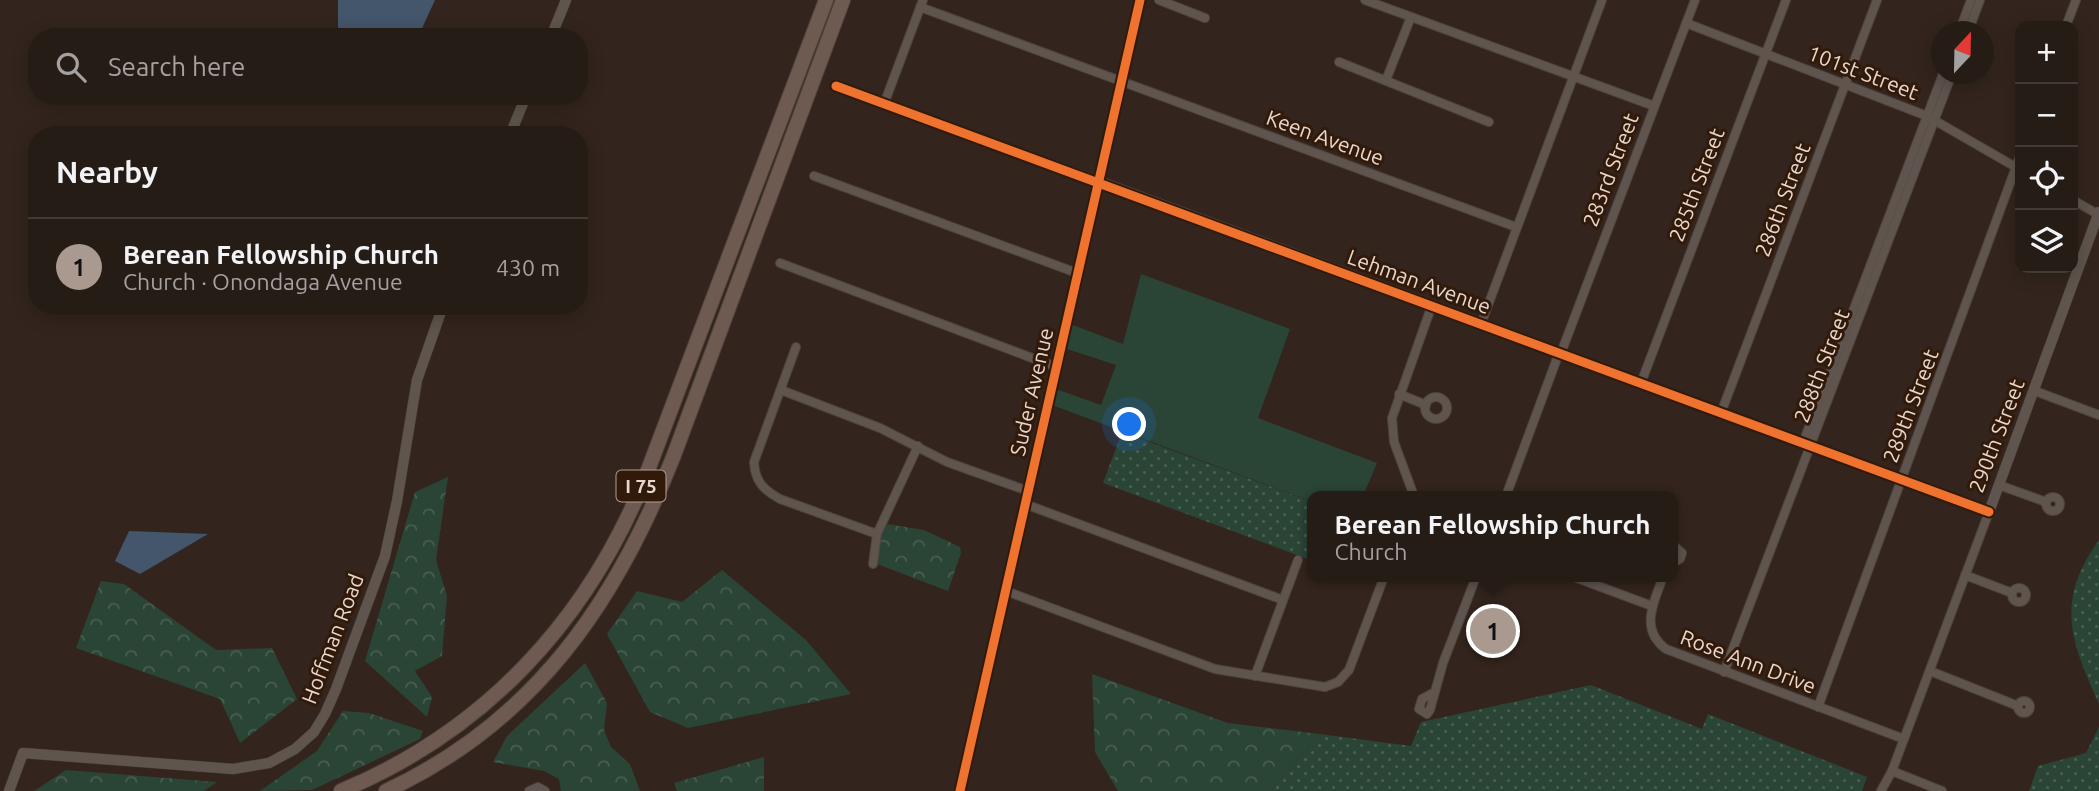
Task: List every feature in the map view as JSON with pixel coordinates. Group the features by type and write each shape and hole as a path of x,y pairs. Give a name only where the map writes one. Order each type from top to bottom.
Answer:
{"highway":[{"name":"I 75","path":"341,791 397,765 476,713 512,682 552,639 590,588 624,526 826,0"},
{"name":"I 75","path":"386,791 464,745 517,702 565,652 606,596 635,545 674,454 843,0"}],"street":[{"path":"555,28 566,0"},
{"name":"Suder Avenue","path":"960,791 1140,0"},
{"path":"1159,0 1205,18"},
{"path":"1365,0 1654,107"},
{"path":"1481,324 1602,0"},
{"name":"283rd Street","path":"1508,491 1695,0"},
{"name":"285th Street","path":"1641,383 1786,0"},
{"name":"286th Street","path":"1721,413 1877,0"},
{"path":"1963,21 1971,0"},
{"path":"1972,21 1980,0"},
{"path":"2068,21 2076,0"},
{"path":"884,104 921,4"},
{"name":"Keen Avenue","path":"921,4 1516,227"},
{"path":"1386,80 1411,17"},
{"name":"101st Street","path":"1686,23 1931,118 2015,166"},
{"path":"1339,62 1489,122"},
{"name":"288th Street","path":"1931,118 1940,84"},
{"name":"288th Street","path":"1724,671 1889,227 1931,118 1947,84"},
{"name":"Lehman Avenue","path":"836,86 1989,512"},
{"path":"514,126 522,105"},
{"path":"814,176 1077,273"},
{"name":"289th Street","path":"1818,707 2015,176"},
{"path":"2078,203 2099,214"},
{"name":"290th Street","path":"1872,791 1880,791 1892,771 2099,214"},
{"path":"780,263 1056,366"},
{"path":"1412,491 1393,437 1393,411 1432,305"},
{"name":"Hoffman Road","path":"9,791 23,753 233,769 269,763 295,749 314,732 331,702 385,556 392,530 417,380 440,315"},
{"path":"796,348 754,462 760,484 780,499 877,534"},
{"path":"781,390 880,428 947,462 1028,491"},
{"path":"2035,391 2099,415 2099,421"},
{"path":"1399,394 1426,405"},
{"path":"873,564 877,534 918,446"},
{"path":"1999,485 2046,502"},
{"path":"1025,504 1283,600"},
{"path":"1255,676 1298,560"},
{"path":"1965,575 2012,593"},
{"path":"1006,591 1215,669 1325,687 1338,682 1349,670 1382,582"},
{"path":"1435,692 1474,582"},
{"path":"1587,582 1652,606 1661,582"},
{"name":"Rose Ann Drive","path":"1652,606 1650,626 1661,645 1673,653 1904,739"},
{"path":"1930,671 2018,706"},
{"path":"1892,771 1942,791"},
{"path":"529,791 538,787 545,791"}],"green space":[{"path":"1141,274 1290,329 1258,418 1377,463 1365,491 1307,491 1307,500 1052,405 1056,389 1101,405 1116,365 1064,348 1070,324 1123,344"},
{"path":"1122,432 1307,500 1307,559 1103,483"},
{"path":"448,477 436,560 447,596 442,656 415,671 432,697 427,717 365,661 415,492"},
{"path":"887,524 924,530 960,547 961,553 948,591 877,564 881,536"},
{"path":"2099,540 2099,704 2075,640 2072,602 2076,582"},
{"path":"722,570 806,640 851,694 688,728 650,712 607,634 637,591 682,602"},
{"path":"101,581 124,584 216,650 272,648 297,699 240,743 220,699 76,648"},
{"path":"585,663 607,703 604,730 611,747 630,764 640,791 561,791 559,779 544,771 493,762 507,736"},
{"path":"1092,674 1228,723 1320,734 1270,791 1118,791 1095,752"},
{"path":"1591,685 1702,729 1708,714 1867,777 1862,791 1270,791 1320,734 1411,746 1421,722"},
{"path":"343,711 369,713 423,731 420,739 312,790 260,791 317,751"},
{"path":"2099,727 2099,791 2029,791 2038,766 2086,753"},
{"path":"764,757 764,791 677,791 674,783"},
{"path":"66,770 217,782 204,791 34,791"}],"water":[{"path":"338,0 435,0 422,28 338,27"},
{"path":"129,531 208,534 140,574 115,561"}],"cycle path":[{"path":"960,791 1140,0"},
{"path":"836,86 1989,512"}],"place":[{"name":"Berean Fellowship Church","path":"1493,631"}]}
